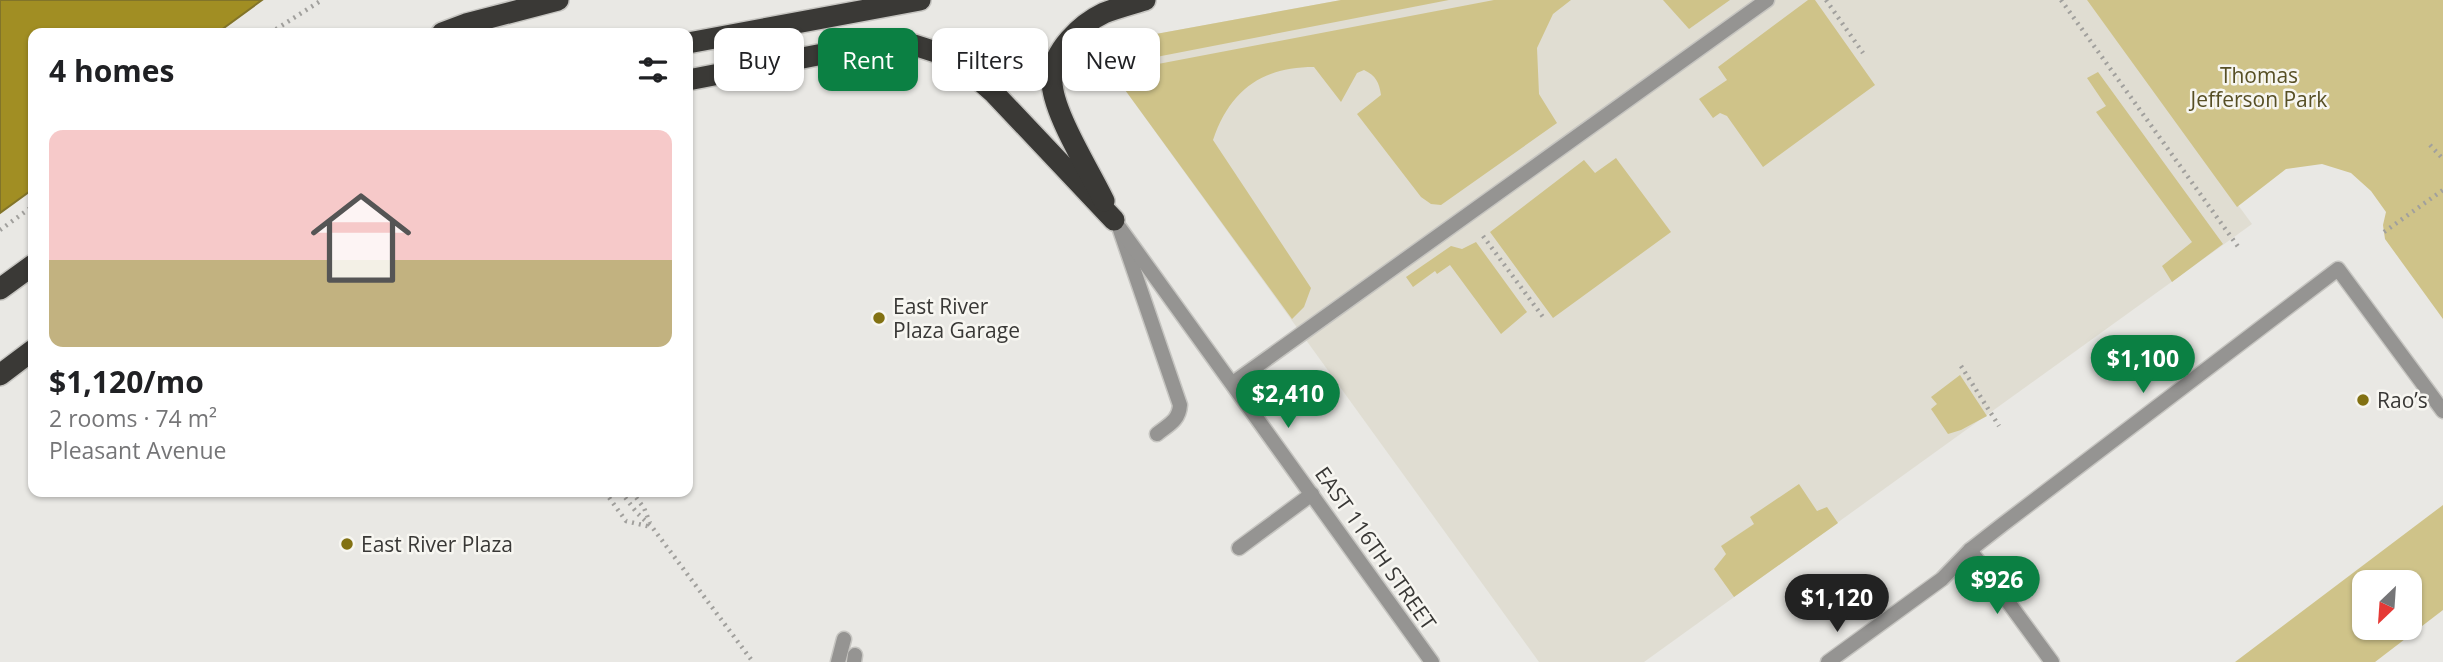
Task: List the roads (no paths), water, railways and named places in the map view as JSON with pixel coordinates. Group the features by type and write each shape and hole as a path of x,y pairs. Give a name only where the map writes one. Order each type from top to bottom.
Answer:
{"highway":[{"path":"455,28 558,0"},
{"path":"693,42 920,0"},
{"path":"1116,223 1057,105 1052,76 1065,46 1076,33 1104,14 1145,0"},
{"path":"693,79 886,44 914,45 942,54 968,70 993,92 1116,223"},
{"path":"0,289 28,269"},
{"path":"0,374 28,354"}],"street":[{"path":"1233,383 1767,0"},
{"name":"EAST 116TH STREET","path":"1116,223 1432,662"},
{"path":"1116,223 1180,405 1175,420 1157,434"},
{"path":"1828,662 1942,579 1970,550 2338,269 2443,411"},
{"path":"1238,548 1312,494"},
{"path":"1970,550 2052,662"},
{"path":"838,662 844,639"}],"place":[{"name":"East River Plaza Garage","path":"879,318"},
{"name":"Rao’s","path":"2363,400"},
{"name":"East River Plaza","path":"347,544"}],"park label":[{"name":"Thomas Jefferson Park","path":"2259,87"}]}
